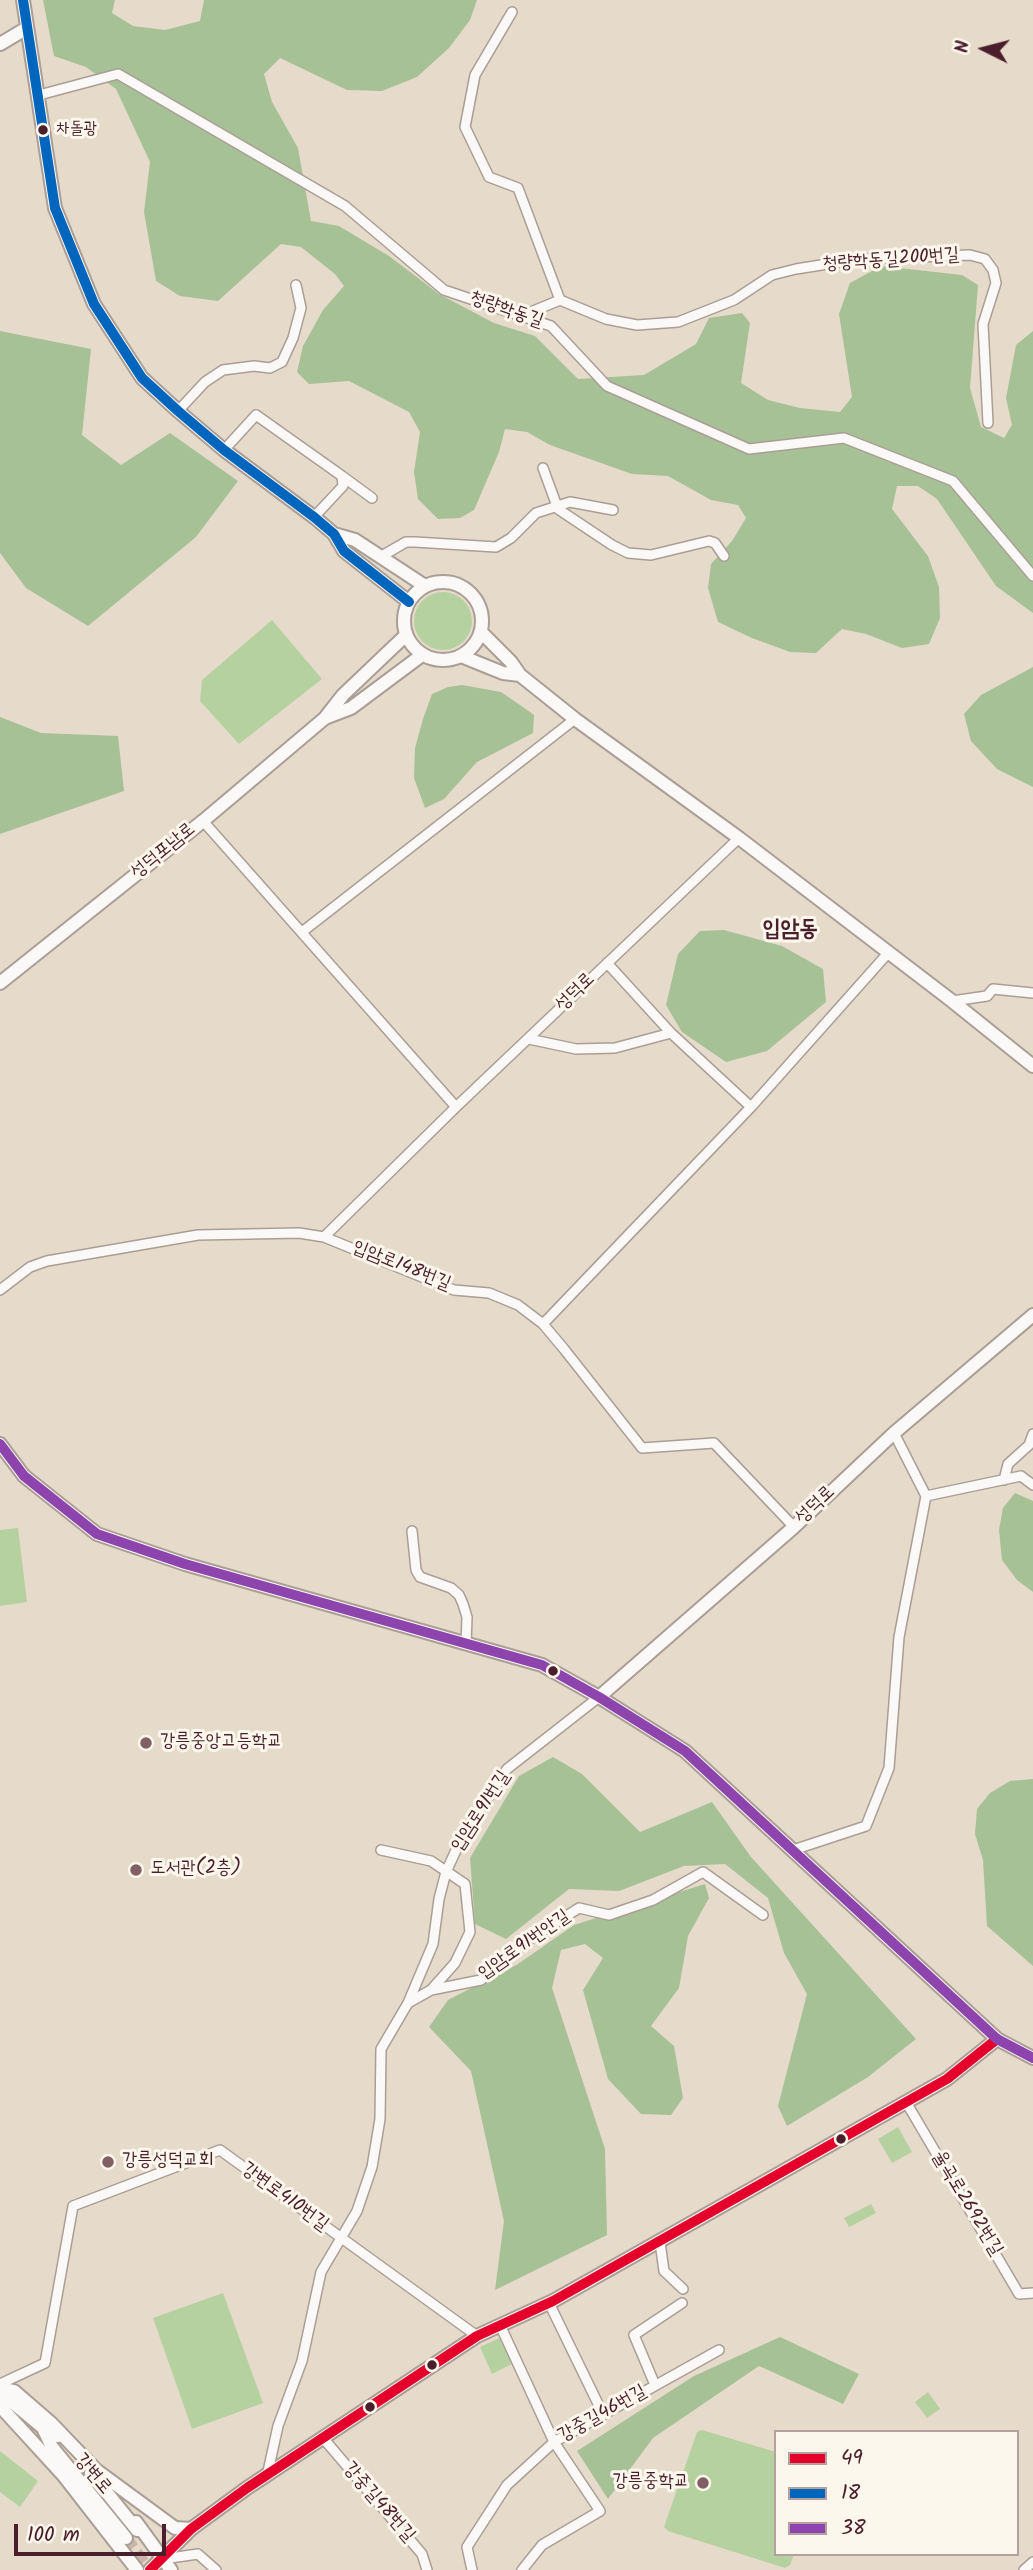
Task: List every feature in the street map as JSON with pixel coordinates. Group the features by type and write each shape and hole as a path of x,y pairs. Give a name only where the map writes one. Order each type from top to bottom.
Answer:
{"street":[{"path":"23,0 55,208 94,304 142,378 224,450 314,517 334,534 344,551 409,602"},
{"path":"512,12 475,75 466,127 489,177 518,188 560,300 521,316"},
{"path":"0,44 27,28"},
{"name":"청량학동길","path":"38,95 118,75 345,206 444,290 551,326 607,386 749,449 844,438 953,481 1033,576"},
{"name":"청량학동길200번길","path":"560,300 606,319 637,325 678,322 734,300 772,275 796,269 859,259 970,255 985,259 993,270 996,283 983,324 988,424"},
{"path":"178,411 205,382 223,370 254,366 270,368 282,362 293,338 301,308 296,285"},
{"path":"224,450 256,415 372,498"},
{"path":"542,468 556,506 594,534 628,553 651,555 709,541 715,542 724,556"},
{"path":"314,517 343,486 342,477"},
{"path":"380,556 406,542 496,547 511,538 536,513 556,506 578,502 613,510"},
{"path":"334,534 355,540 425,586"},
{"path":"440,582 454,584 468,591 477,603 482,617 481,632 473,646 461,656 434,660 422,655 412,646 406,635 404,619 409,602 425,586 440,582"},
{"path":"481,632 520,675 575,719 739,838 1033,1066"},
{"path":"325,718 343,695 406,635"},
{"path":"325,718 351,708 422,655"},
{"path":"461,656 503,673 520,675"},
{"name":"성덕포남로","path":"0,983 203,821 325,718"},
{"path":"302,932 575,719"},
{"path":"203,821 456,1107"},
{"name":"성덕로","path":"324,1237 456,1107 739,838"},
{"path":"542,1324 751,1107 889,952"},
{"path":"607,963 671,1033 751,1107"},
{"path":"952,1001 987,996 993,989 1033,993"},
{"path":"529,1039 576,1049 615,1048 671,1033"},
{"name":"입암로148번길","path":"0,1290 30,1267 47,1261 198,1235 299,1233 324,1237 454,1290 489,1293 518,1306 542,1324 642,1448 714,1443 794,1527"},
{"name":"성덕로","path":"599,1697 794,1527 894,1433 1033,1315"},
{"path":"793,1850 866,1826 889,1768 899,1637 926,1496 894,1433"},
{"path":"1004,1480 1008,1464 1029,1446 1033,1434"},
{"path":"0,1444 24,1476 97,1534 185,1564 542,1665 599,1697 685,1751 997,2039 1033,2058"},
{"path":"926,1496 1021,1476 1033,1485"},
{"path":"412,1531 416,1570 420,1577 451,1588 459,1595 467,1617 466,1644"},
{"name":"입암로91번길","path":"267,2476 278,2426 302,2361 321,2272 357,2211 372,2166 380,2119 381,2049 408,2003 433,1944 446,1872 463,1835 507,1769 599,1697"},
{"path":"381,1850 430,1861 465,1884 470,1932 454,1963 431,1990 408,2003"},
{"name":"입암로91번안길","path":"431,1990 481,1980 530,1939 579,1908 610,1915 653,1900 703,1872 763,1915"},
{"path":"150,2570 191,2529 477,2336 549,2303 947,2079 997,2039"},
{"name":"율곡로2692번길","path":"905,2102 1019,2294 1033,2293"},
{"name":"강변로410번길","path":"0,2388 45,2363 73,2206 220,2150 477,2336"},
{"path":"660,2242 664,2271 683,2288"},
{"path":"549,2303 603,2414"},
{"path":"655,2385 634,2335 682,2303"},
{"path":"500,2325 554,2441 600,2511 541,2545 522,2570"},
{"name":"강중길46번길","path":"472,2570 467,2547 507,2485 554,2441 719,2350"},
{"path":"0,2388 14,2391 51,2423 96,2470 171,2570"},
{"name":"강변로","path":"0,2388 42,2427 61,2438 137,2530"},
{"path":"0,2406 65,2476 136,2570"},
{"name":"강변로","path":"42,2427 52,2447 126,2538"},
{"name":"강중길48번길","path":"323,2438 422,2554 427,2570"},
{"path":"96,2470 174,2528 191,2529"},
{"path":"163,2559 198,2554 216,2570"},
{"path":"1024,2570 1033,2562"}],"green space":[{"path":"43,0 115,0 112,13 133,26 165,30 200,21 204,0 477,0 470,20 449,48 417,77 382,91 347,90 280,58 264,74 272,102 298,148 311,221 339,226 389,256 439,294 494,323 535,336 578,379 644,375 696,344 709,318 742,313 750,323 741,383 768,400 800,408 840,412 852,397 839,314 850,283 881,266 962,275 978,285 970,388 981,427 1004,438 1012,425 1006,398 1016,345 1033,331 1033,613 996,586 937,499 918,486 897,486 892,509 928,556 939,587 940,618 929,644 902,648 866,634 842,629 816,653 790,652 718,622 708,588 711,564 732,541 746,518 738,505 711,500 668,476 632,474 550,445 527,432 505,429 499,452 474,510 460,518 438,519 418,499 414,472 420,432 409,412 349,381 309,384 297,372 303,346 323,310 344,286 335,274 301,247 281,244 218,301 180,296 156,281 144,212 150,162 116,89 86,67 54,56"},
{"path":"0,331 91,349 82,435 121,465 170,433 238,481 196,537 88,626 26,588 0,553"},
{"path":"443,592 454,594 467,605 472,621 470,632 459,645 443,650 432,648 419,637 414,621 416,610 427,597"},
{"path":"272,620 322,679 239,744 200,701 202,680"},
{"path":"1033,667 1033,787 997,769 971,741 964,714 981,695"},
{"path":"462,685 501,692 534,715 533,733 477,762 444,799 425,808 414,778 415,748 423,719 432,694 448,687"},
{"path":"0,717 41,733 118,736 124,791 0,834"},
{"path":"724,930 782,946 823,969 826,1002 767,1051 726,1062 682,1032 666,1005 678,954 700,931"},
{"path":"1015,1493 1033,1501 1033,1592 1017,1580 1002,1560 999,1530 1003,1508"},
{"path":"18,1528 27,1602 0,1606 0,1530"},
{"path":"553,1757 582,1774 640,1832 712,1802 751,1857 916,2039 868,2077 787,2126 778,2106 807,1994 784,1953 768,1898 725,1864 684,1866 619,1891 569,1889 506,1939 475,1924 470,1858 519,1776"},
{"path":"1033,1779 1033,1966 987,1926 983,1860 975,1834 977,1809 990,1793 1010,1781"},
{"path":"705,1884 709,1898 688,1936 679,1988 651,2026 674,2046 683,2098 671,2115 641,2114 608,2079 583,1990 603,1958 585,1944 561,1950 552,1988 605,2149 607,2235 495,2290 504,2221 471,2071 429,2027 448,2000 518,1964 574,1925"},
{"path":"898,2127 912,2152 892,2163 878,2139"},
{"path":"871,2204 876,2213 849,2227 844,2218"},
{"path":"223,2293 263,2403 192,2429 153,2318"},
{"path":"504,2336 516,2362 492,2374 480,2347"},
{"path":"780,2337 859,2374 843,2404 759,2366 653,2438 608,2499 577,2451 694,2376"},
{"path":"928,2392 940,2409 927,2418 915,2402"},
{"path":"702,2430 774,2451 774,2556 793,2556 790,2565 785,2568 668,2531 664,2527 697,2432"},
{"path":"0,2451 38,2481 20,2507 0,2492"}],"tunnel":[{"path":"126,2538 149,2570"}],"transit line":[{"name":"18","path":"23,0 55,208 94,304 142,378 224,450 314,517 334,534 344,551 409,602"},
{"name":"38","path":"0,1444 24,1476 97,1534 185,1564 542,1665 599,1697 685,1751 997,2039 1033,2058"},
{"name":"49","path":"150,2570 191,2529 247,2488 477,2336 553,2301 947,2079 997,2039"}],"place":[{"name":"차돌광","path":"43,130"},
{"name":"강릉중앙고등학교","path":"146,1743"},
{"name":"도서관(2층)","path":"136,1870"},
{"name":"강릉성덕교회","path":"108,2162"},
{"name":"강릉중학교","path":"703,2483"}],"district":[{"name":"입암동","path":"790,931"}]}
